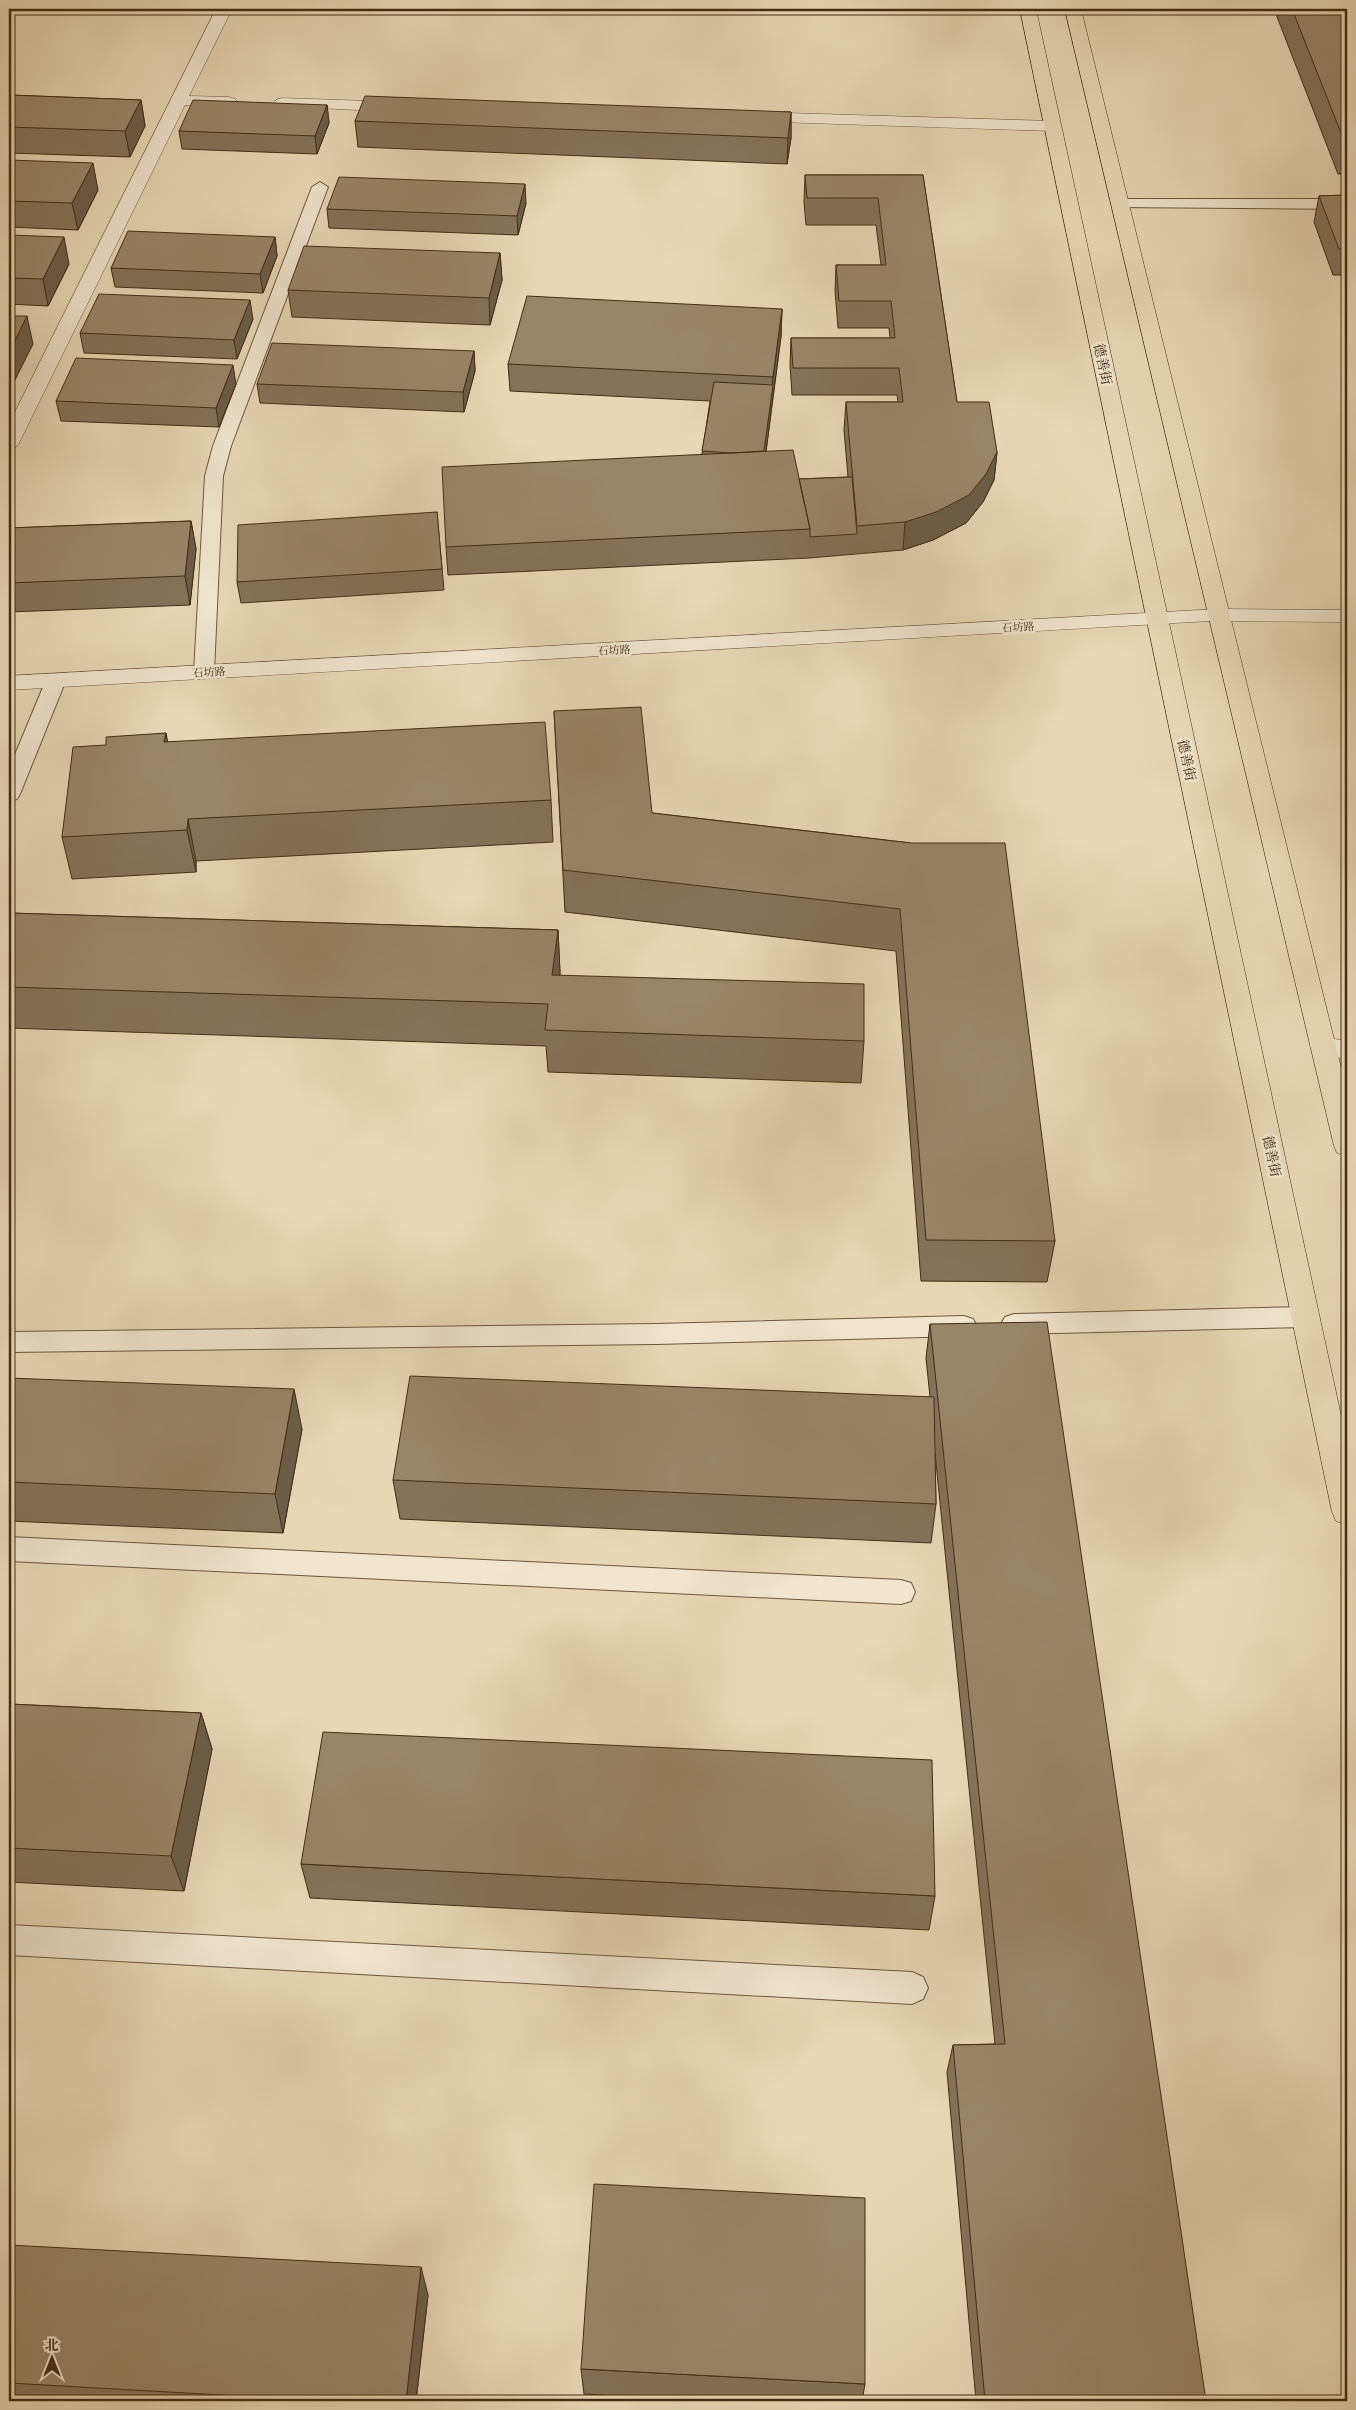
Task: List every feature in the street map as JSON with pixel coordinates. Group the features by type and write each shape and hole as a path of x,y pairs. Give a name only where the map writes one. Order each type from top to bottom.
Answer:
{"main road":[{"name":"德善街","path":"1028,9 1347,1512"},
{"path":"1073,9 1219,615 1335,1048 1347,1146"}],"street":[{"path":"9,443 224,9"},
{"path":"178,100 248,102"},
{"path":"268,103 416,107"},
{"path":"734,116 1052,126"},
{"name":"石坊路","path":"9,683 1219,615 1347,616"}],"lane":[{"path":"204,672 214,476 222,446 320,187"},
{"path":"1120,204 1347,204"},
{"path":"9,794 56,680"},
{"path":"9,1342 656,1334 1306,1317"},
{"path":"9,1550 901,1592"},
{"path":"9,1940 912,1988"}],"building":[{"path":"1292,9 1347,9 1347,143 1345,143"},
{"path":"9,95 141,100 125,131 9,127"},
{"path":"365,96 791,112 788,138 355,121"},
{"path":"193,100 327,105 315,136 179,131"},
{"path":"9,160 93,163 72,203 9,201"},
{"path":"805,175 923,175 957,402 989,402 997,452 986,474 969,495 936,512 905,522 857,526 846,402 903,402 899,368 793,368 791,338 895,338 891,301 839,301 836,265 886,265 878,198 807,198"},
{"path":"339,177 525,184 517,216 327,209"},
{"path":"1347,195 1347,248 1339,249 1319,196"},
{"path":"128,231 275,237 260,274 111,268"},
{"path":"9,235 64,237 43,279 9,278"},
{"path":"304,246 500,253 489,298 288,290"},
{"path":"99,294 250,300 234,340 80,333"},
{"path":"527,296 782,309 773,377 508,364"},
{"path":"9,316 27,316 9,353"},
{"path":"272,343 474,351 463,392 257,384"},
{"path":"76,358 233,365 216,408 56,401"},
{"path":"714,382 773,385 764,451 732,453 702,451"},
{"path":"793,450 810,529 446,547 442,467"},
{"path":"852,477 857,534 810,537 799,479"},
{"path":"437,512 442,569 237,582 238,525"},
{"path":"191,521 185,576 9,583 9,528"},
{"path":"641,707 652,813 911,843 1005,843 1055,1241 926,1240 900,909 563,870 554,711"},
{"path":"545,722 551,800 188,819 187,830 62,837 73,747 106,745 106,737 166,733 164,742"},
{"path":"9,913 558,930 552,975 864,984 864,1041 545,1030 548,1004 9,987"},
{"path":"1047,1322 1206,2401 985,2401 953,2045 1005,2044 930,1324"},
{"path":"410,1376 934,1397 936,1504 393,1480"},
{"path":"9,1378 294,1389 275,1494 9,1482"},
{"path":"9,1704 201,1713 171,1856 9,1848"},
{"path":"323,1732 932,1760 935,1896 301,1864"},
{"path":"594,2184 865,2198 865,2384 581,2369"},
{"path":"9,2245 421,2267 406,2401 328,2401 9,2383"}]}
